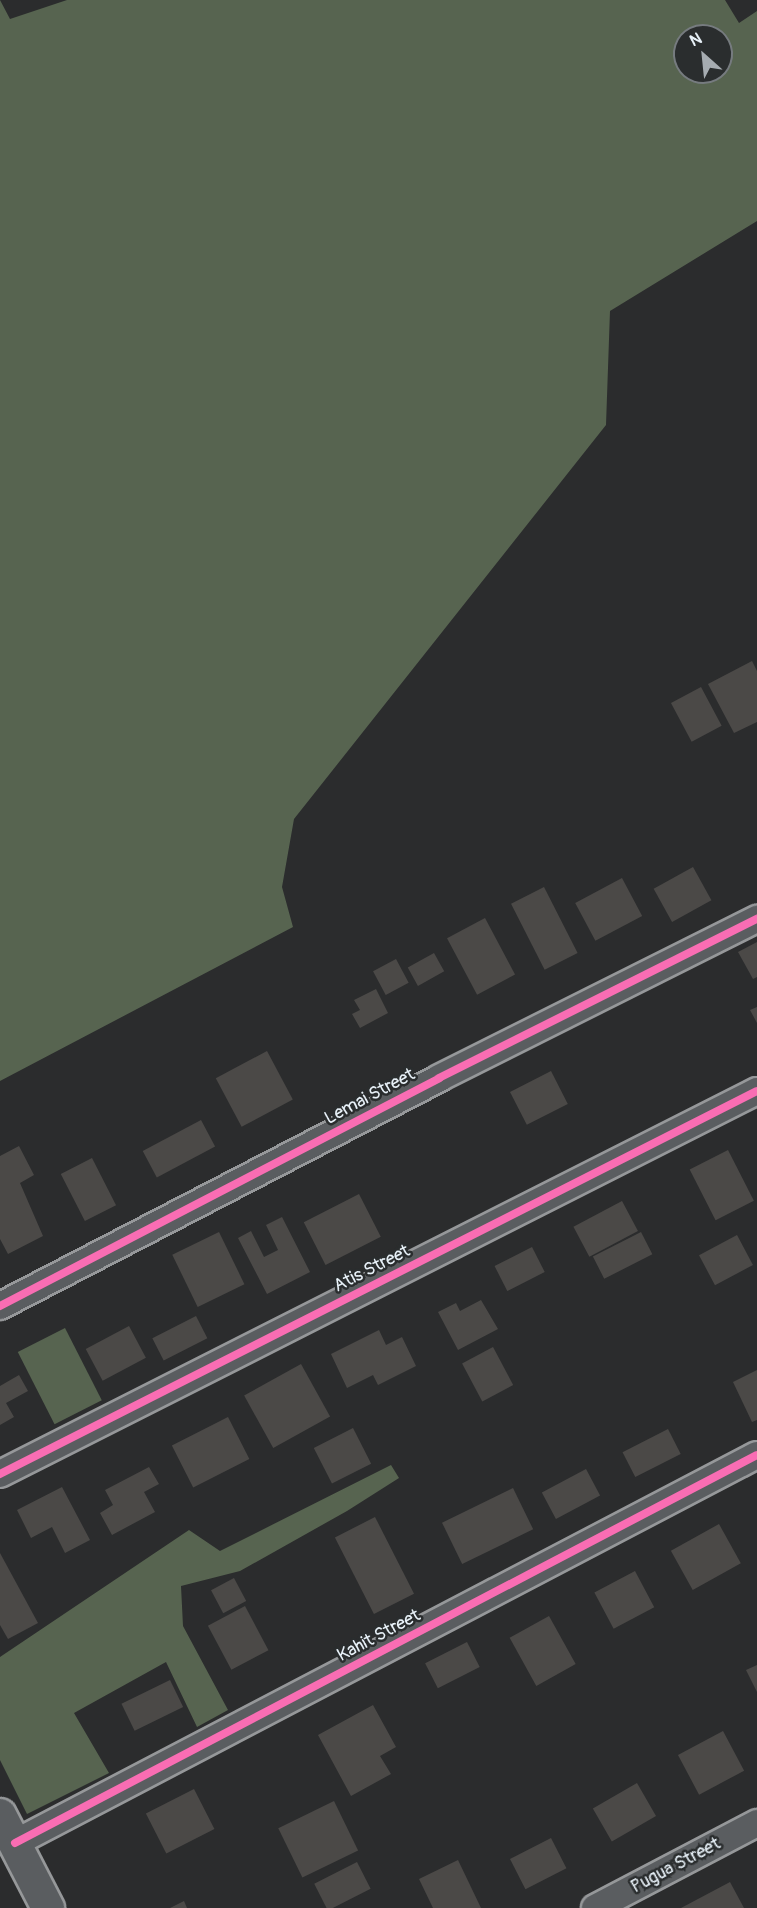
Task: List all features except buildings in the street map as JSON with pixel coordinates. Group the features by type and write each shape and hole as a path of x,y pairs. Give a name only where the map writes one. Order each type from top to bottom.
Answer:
{"main road":[{"path":"0,1815 48,1908"}],"street":[{"name":"Lemai Street","path":"0,1306 439,1078 757,919"},
{"name":"Atis Street","path":"0,1474 757,1091"},
{"name":"Kahit Street","path":"15,1843 757,1455"},
{"name":"Pugua Street","path":"596,1908 757,1823"}],"green space":[{"path":"0,0 10,19 67,0 725,0 739,23 757,11 757,221 610,311 606,425 294,819 282,887 293,927 0,1081"},
{"path":"65,1328 102,1400 55,1424 18,1352"},
{"path":"391,1465 399,1478 347,1511 240,1571 181,1586 183,1626 228,1710 197,1727 166,1662 74,1713 109,1773 27,1814 0,1760 0,1657 189,1530 220,1551"}],"cycle path":[{"path":"0,1306 439,1078 757,919"},
{"path":"0,1474 757,1091"},
{"path":"15,1843 757,1455"}]}
